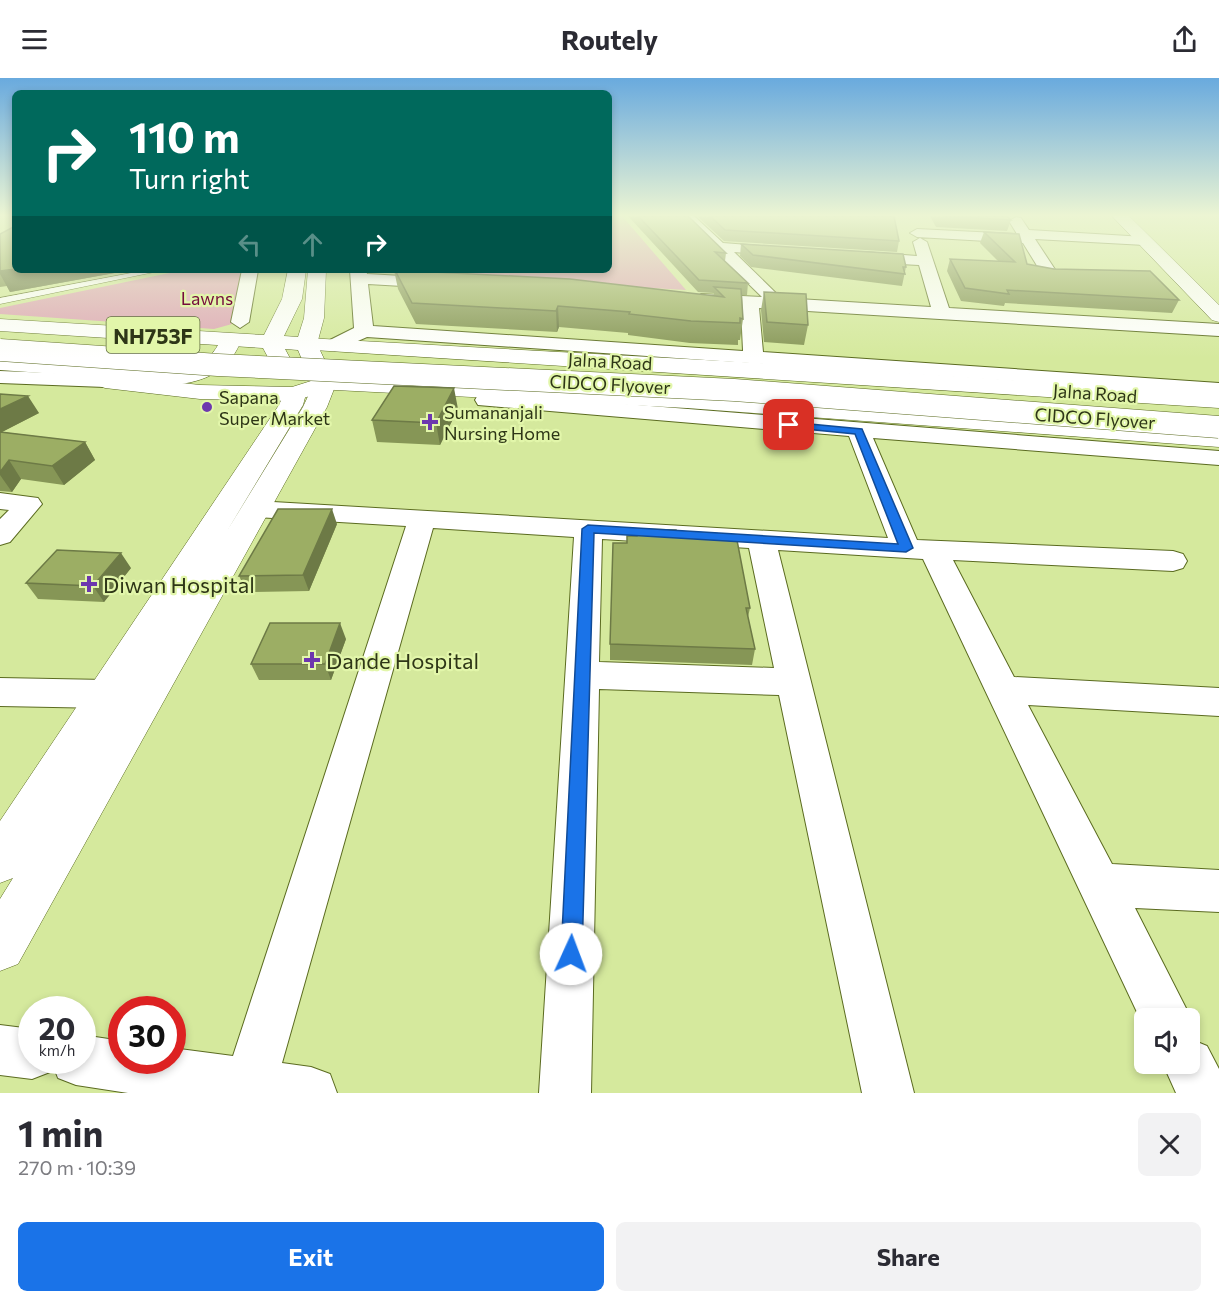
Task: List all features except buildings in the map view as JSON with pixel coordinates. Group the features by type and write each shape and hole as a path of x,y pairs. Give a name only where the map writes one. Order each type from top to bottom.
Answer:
{"main road":[{"path":"1167,263 1219,316"},
{"path":"1186,263 1219,294"},
{"path":"296,273 292,299 271,342 309,389"},
{"path":"0,946 315,406 309,389 306,344 314,318 317,273"},
{"name":"Jalna Road","path":"0,325 776,370 1219,401"},
{"name":"CIDCO Flyover","path":"0,339 211,353 684,378 1219,414"},
{"path":"74,369 153,375 197,374 210,367 227,349 229,343 223,339"},
{"name":"CIDCO Flyover","path":"0,350 218,365 734,390 1219,427"},
{"name":"NH753F","path":"0,363 74,369 105,381 200,392 309,389"},
{"path":"0,861 291,405 309,389 687,401 1219,439"}],"street":[{"path":"735,263 775,303"},
{"path":"927,263 942,313"},
{"path":"1043,263 1050,274"},
{"path":"240,322 249,273"},
{"path":"364,331 358,274 453,284"},
{"path":"678,298 1219,330"},
{"path":"750,302 753,357"},
{"path":"335,345 364,331 1219,390"},
{"path":"0,377 105,381"},
{"path":"486,400 1219,458"},
{"path":"859,431 920,549 1003,690 1161,1008"},
{"path":"0,501 29,504 0,536"},
{"path":"256,509 920,549 1173,561"},
{"path":"250,1085 423,519"},
{"path":"566,1093 588,529"},
{"path":"761,539 888,1093"},
{"path":"582,675 794,682"},
{"path":"1003,690 1219,702"},
{"path":"0,692 106,694"},
{"path":"1100,885 1219,891"},
{"path":"0,1050 18,1052"},
{"path":"96,1063 311,1093"},
{"path":"1194,1074 1203,1093"}],"lane":[{"path":"0,301 145,273"}],"green space":[{"path":"612,263 663,263 686,290 392,273 612,273"},
{"name":"Lawns","path":"169,273 241,273 232,324 214,329 0,314 0,308"}],"place":[{"name":"Sapana Super Market","path":"207,407"},
{"name":"Sumananjali Nursing Home","path":"430,422"},
{"name":"Diwan Hospital","path":"89,584"},
{"name":"Dande Hospital","path":"312,660"}],"route":[{"path":"571,954 588,529 906,548 859,431 789,425"}]}
